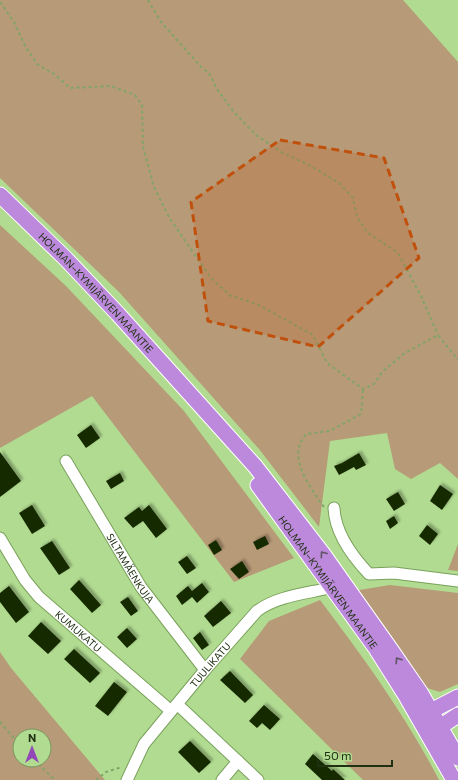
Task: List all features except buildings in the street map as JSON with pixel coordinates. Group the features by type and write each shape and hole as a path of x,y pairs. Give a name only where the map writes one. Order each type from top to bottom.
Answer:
{"highway":[{"name":"HOLMAN–KYMIJÄRVEN MAANTIE","path":"0,195 66,260 153,351 250,460 289,508 391,650 431,711 458,758"},
{"name":"HOLMAN–KYMIJÄRVEN MAANTIE","path":"189,393 375,647 425,728 454,780"},
{"path":"458,697 431,711 426,721 425,728 431,729 440,727 458,715"}],"street":[{"name":"SILTAMÄENKUJA","path":"66,461 141,587 205,670"},
{"path":"334,508 334,521 356,561 369,574 394,573 458,581"},
{"name":"KUMUKATU","path":"0,538 25,580 39,597 238,761 258,780"},
{"name":"TUULIKATU","path":"127,780 144,744 205,670 257,611 265,605 277,600 325,589"},
{"path":"222,780 238,761"}],"path":[{"path":"148,0 161,22 201,67 209,73 217,89 233,111 256,135 281,152 311,166 339,183 353,198 357,217 367,232 398,253 421,296 438,335 458,360"},
{"path":"0,2 14,22 25,46 38,64 54,74 70,88 111,86 135,95 142,105 143,147 154,186 170,219 211,278 231,296 257,304 313,335 327,363 363,388"},
{"path":"363,388 374,384 382,372 405,353 438,335"},
{"path":"334,521 309,488 298,460 299,445 306,434 330,431 361,414 363,388"},
{"path":"0,722 12,735"},
{"path":"96,780 115,767 133,765"},
{"path":"42,768 55,780"}],"highlighted area":[{"path":"280,140 384,158 419,258 318,347 208,321 191,202"}],"shaded area":[{"path":"0,0 403,0 458,62 458,479 440,463 411,479 395,469 387,433 330,441 319,527 259,449 119,292 0,178"},
{"path":"0,225 66,286 184,411 294,558 234,582 92,396 0,448"},
{"path":"458,544 458,571 448,570"},
{"path":"390,585 458,593 458,684 440,692 427,688 353,591"},
{"path":"320,600 368,665 398,710 413,733 439,780 363,780 240,659 269,621"},
{"path":"0,652 11,668 105,780 0,780"}]}
